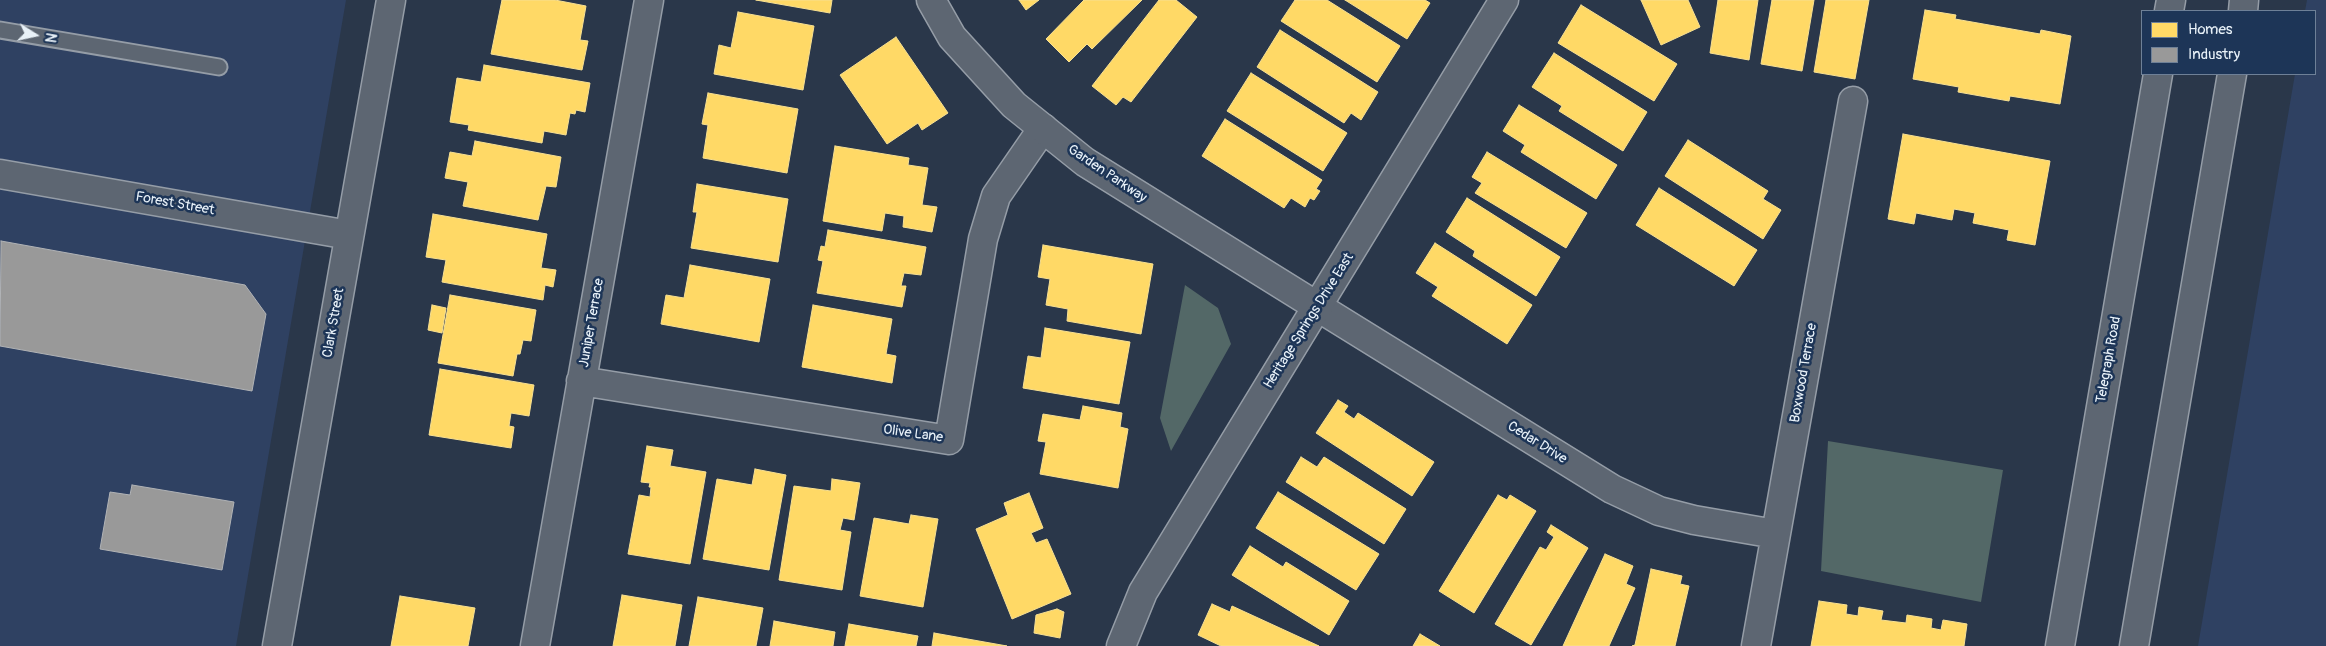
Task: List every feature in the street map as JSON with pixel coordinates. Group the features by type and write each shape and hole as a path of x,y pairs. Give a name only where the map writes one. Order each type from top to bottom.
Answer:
{"street":[{"name":"Clark Street","path":"277,646 391,0"},
{"name":"Juniper Terrace","path":"535,646 649,0"},
{"name":"Garden Parkway","path":"931,0 952,37 1014,105 1085,162 1318,308"},
{"name":"Heritage Springs Drive East","path":"1121,646 1142,592 1318,308 1421,133 1504,0"},
{"name":"Telegraph Road","path":"2060,646 2158,75"},
{"path":"2134,646 2232,75"},
{"name":"Boxwood Terrace","path":"1756,646 1854,101"},
{"name":"Olive Lane","path":"582,381 949,440 983,239 996,196 1043,128"},
{"name":"Forest Street","path":"0,174 349,235"},
{"name":"Cedar Drive","path":"1318,308 1612,489 1660,511 1694,520 1775,534"}],"lane":[{"path":"0,30 219,66"}],"shaded area":[{"path":"0,0 346,0 236,646 0,646"},
{"path":"2307,0 2326,0 2326,646 2198,646 2295,75 2316,75 2316,10 2305,10"}],"green space":[{"path":"1185,285 1218,308 1231,344 1171,451 1160,418"},
{"path":"1828,441 2003,470 1981,602 1821,571"}],"building: Homes":[{"path":"502,0 555,0 586,6 580,40 588,41 582,70 491,54"},
{"path":"756,0 832,0 830,13"},
{"path":"1019,0 1039,0 1026,10"},
{"path":"1084,0 1142,0 1092,49 1087,44 1069,62 1046,39"},
{"path":"1159,0 1176,0 1197,17 1131,102 1123,97 1116,105 1092,86"},
{"path":"1295,0 1327,0 1400,46 1377,82 1281,21"},
{"path":"1345,0 1425,0 1430,3 1407,39"},
{"path":"1641,0 1688,0 1700,27 1661,45"},
{"path":"1718,0 1758,0 1749,60 1710,53"},
{"path":"1772,0 1814,0 1802,71 1761,64"},
{"path":"1826,0 1869,0 1855,79 1814,72"},
{"path":"1581,5 1677,64 1654,101 1558,43"},
{"path":"1925,10 1956,15 1955,19 2040,34 2041,30 2071,36 2060,104 2010,96 2009,101 1958,92 1959,87 1913,79"},
{"path":"738,12 814,26 803,90 714,74 719,45 731,48"},
{"path":"1280,30 1378,92 1361,120 1351,113 1344,123 1257,67"},
{"path":"896,37 948,113 922,130 918,123 887,144 840,75"},
{"path":"1554,53 1647,112 1623,151 1559,111 1562,106 1532,87"},
{"path":"484,65 590,83 585,112 576,110 575,114 570,113 566,135 544,131 542,143 468,130 469,125 450,122 457,78 481,82"},
{"path":"1251,73 1347,133 1323,171 1227,111"},
{"path":"708,93 798,109 787,173 703,158 708,125 702,124"},
{"path":"1519,105 1617,165 1596,199 1521,152 1525,145 1503,131"},
{"path":"1225,119 1322,180 1316,189 1320,191 1314,200 1310,198 1305,207 1291,198 1284,208 1202,156"},
{"path":"1903,134 2050,161 2035,245 2007,240 2009,230 1973,223 1975,213 1954,209 1952,220 1916,213 1914,224 1888,219"},
{"path":"1688,140 1768,191 1763,199 1781,210 1763,239 1665,176"},
{"path":"475,141 561,157 556,187 546,186 538,220 463,206 468,182 445,178 450,152 472,156"},
{"path":"835,146 909,158 908,165 928,168 922,205 937,207 932,232 903,227 904,216 885,213 882,231 823,221"},
{"path":"1487,152 1587,213 1566,248 1475,193 1482,183 1472,177"},
{"path":"697,184 788,199 778,262 691,248 697,212 693,212"},
{"path":"1659,188 1757,250 1734,286 1636,225"},
{"path":"1467,198 1560,257 1536,296 1473,256 1475,251 1446,232"},
{"path":"433,214 547,234 541,268 556,270 553,287 545,285 543,300 442,282 446,260 426,257"},
{"path":"828,230 926,247 921,275 904,273 901,286 906,286 902,307 817,293 823,261 818,260 821,246 825,247"},
{"path":"1435,243 1532,305 1507,344 1432,296 1438,287 1416,273"},
{"path":"1043,245 1153,264 1141,334 1067,321 1068,309 1046,305 1050,279 1038,277"},
{"path":"690,265 770,279 759,342 661,324 666,295 684,298"},
{"path":"450,295 536,310 531,341 523,340 520,354 517,354 513,376 438,363"},
{"path":"432,305 446,308 442,333 428,330"},
{"path":"813,305 892,319 886,354 896,356 892,383 802,367"},
{"path":"1045,328 1130,342 1119,404 1023,388 1028,356 1041,358"},
{"path":"440,369 534,385 529,416 511,413 509,426 514,427 511,448 429,435"},
{"path":"1338,400 1348,406 1344,412 1354,419 1358,413 1434,462 1412,496 1316,433"},
{"path":"1083,406 1122,413 1120,427 1128,429 1118,488 1040,474 1046,442 1038,441 1043,414 1080,420"},
{"path":"647,446 673,450 670,466 706,472 690,564 628,554 639,495 650,497 650,483 641,482"},
{"path":"1301,457 1317,467 1324,457 1406,509 1384,544 1286,482"},
{"path":"755,469 786,475 769,570 703,559 717,479 752,485"},
{"path":"832,479 860,483 854,520 843,518 840,530 851,532 842,590 779,580 794,486 831,491"},
{"path":"1278,492 1379,554 1356,590 1256,528"},
{"path":"1029,493 1043,528 1031,533 1036,543 1047,539 1071,594 1012,619 976,529 1008,515 1004,503"},
{"path":"1498,495 1507,500 1510,495 1536,511 1474,613 1439,591"},
{"path":"911,515 938,519 923,607 860,596 874,518 909,524"},
{"path":"1551,525 1588,548 1531,645 1495,624 1540,547 1546,550 1554,537 1547,532"},
{"path":"1250,546 1283,567 1286,562 1349,601 1329,635 1232,575"},
{"path":"1605,554 1633,566 1626,584 1635,588 1609,646 1563,646"},
{"path":"1651,569 1682,576 1680,584 1689,586 1675,646 1632,646 1635,645"},
{"path":"622,595 682,605 675,646 613,646"},
{"path":"400,596 475,608 468,646 391,646"},
{"path":"698,597 763,608 756,646 689,646"},
{"path":"1819,601 1847,605 1846,614 1858,616 1859,607 1883,611 1881,620 1906,623 1907,615 1932,619 1931,628 1941,630 1943,620 1967,624 1964,646 1811,646"},
{"path":"1212,604 1230,612 1232,606 1319,646 1221,646 1198,635"},
{"path":"1057,609 1064,612 1060,638 1034,633 1036,615"},
{"path":"774,621 835,632 833,646 770,646"},
{"path":"849,624 918,636 916,646 845,646"},
{"path":"934,633 1007,646 932,646"},
{"path":"1420,634 1440,646 1413,646"}],"building: Industry":[{"path":"1,241 245,285 266,314 252,391 0,346"},
{"path":"132,485 234,502 222,570 100,549 110,492 130,495"}]}
